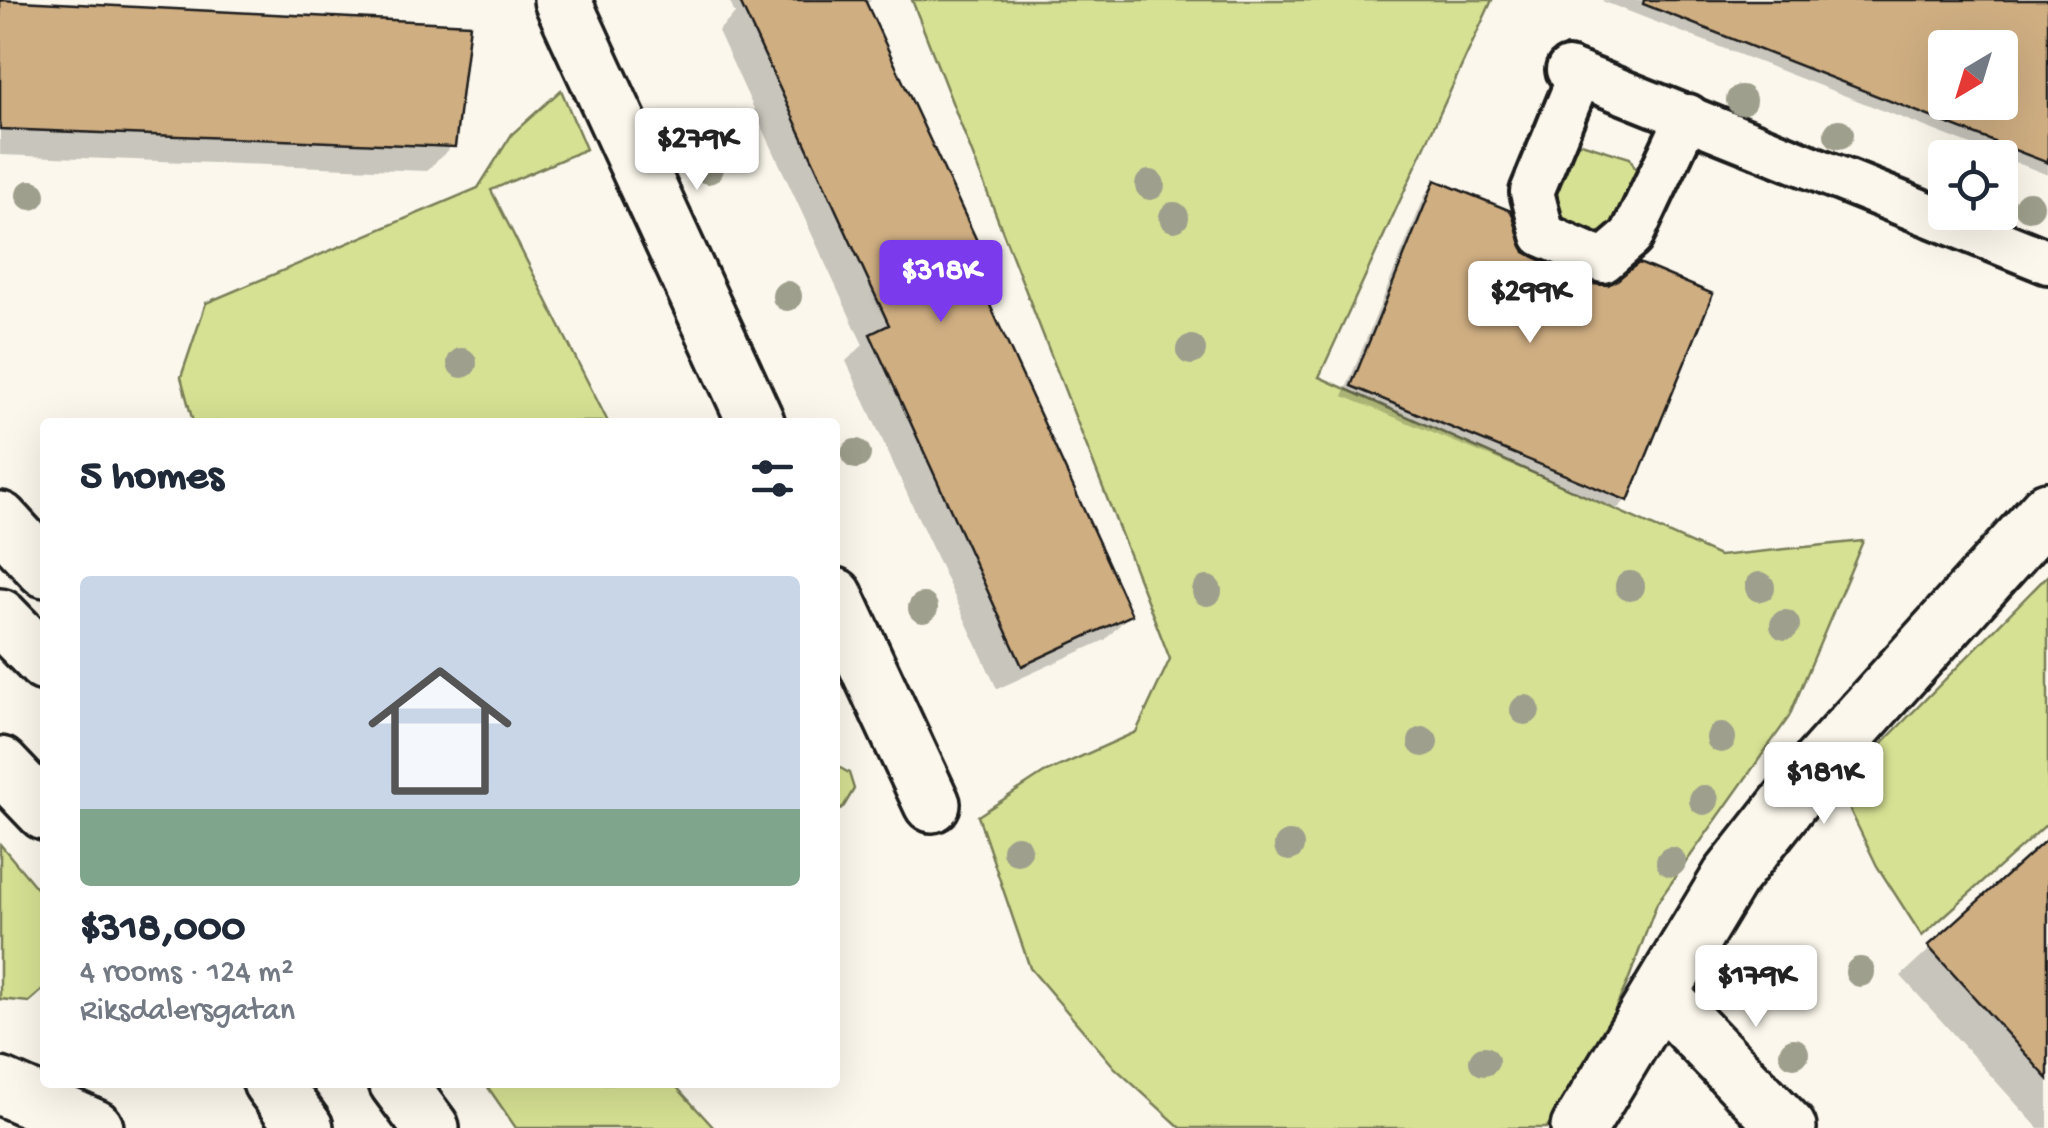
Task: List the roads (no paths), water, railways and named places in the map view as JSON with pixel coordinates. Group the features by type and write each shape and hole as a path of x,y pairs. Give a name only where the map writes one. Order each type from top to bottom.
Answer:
{"street":[{"path":"562,0 754,418"},
{"path":"1579,1128 1730,877 1816,768 2048,510"},
{"path":"0,520 40,564"},
{"path":"840,607 932,804"},
{"path":"0,617 40,658"},
{"path":"0,765 40,807"},
{"path":"1660,994 1788,1128"},
{"path":"0,1086 88,1127"},
{"path":"275,1088 305,1128"},
{"path":"401,1088 431,1128"}],"lane":[{"path":"1688,116 1631,237 1603,260 1543,235 1532,192 1574,72 1688,116 2048,262"}]}
